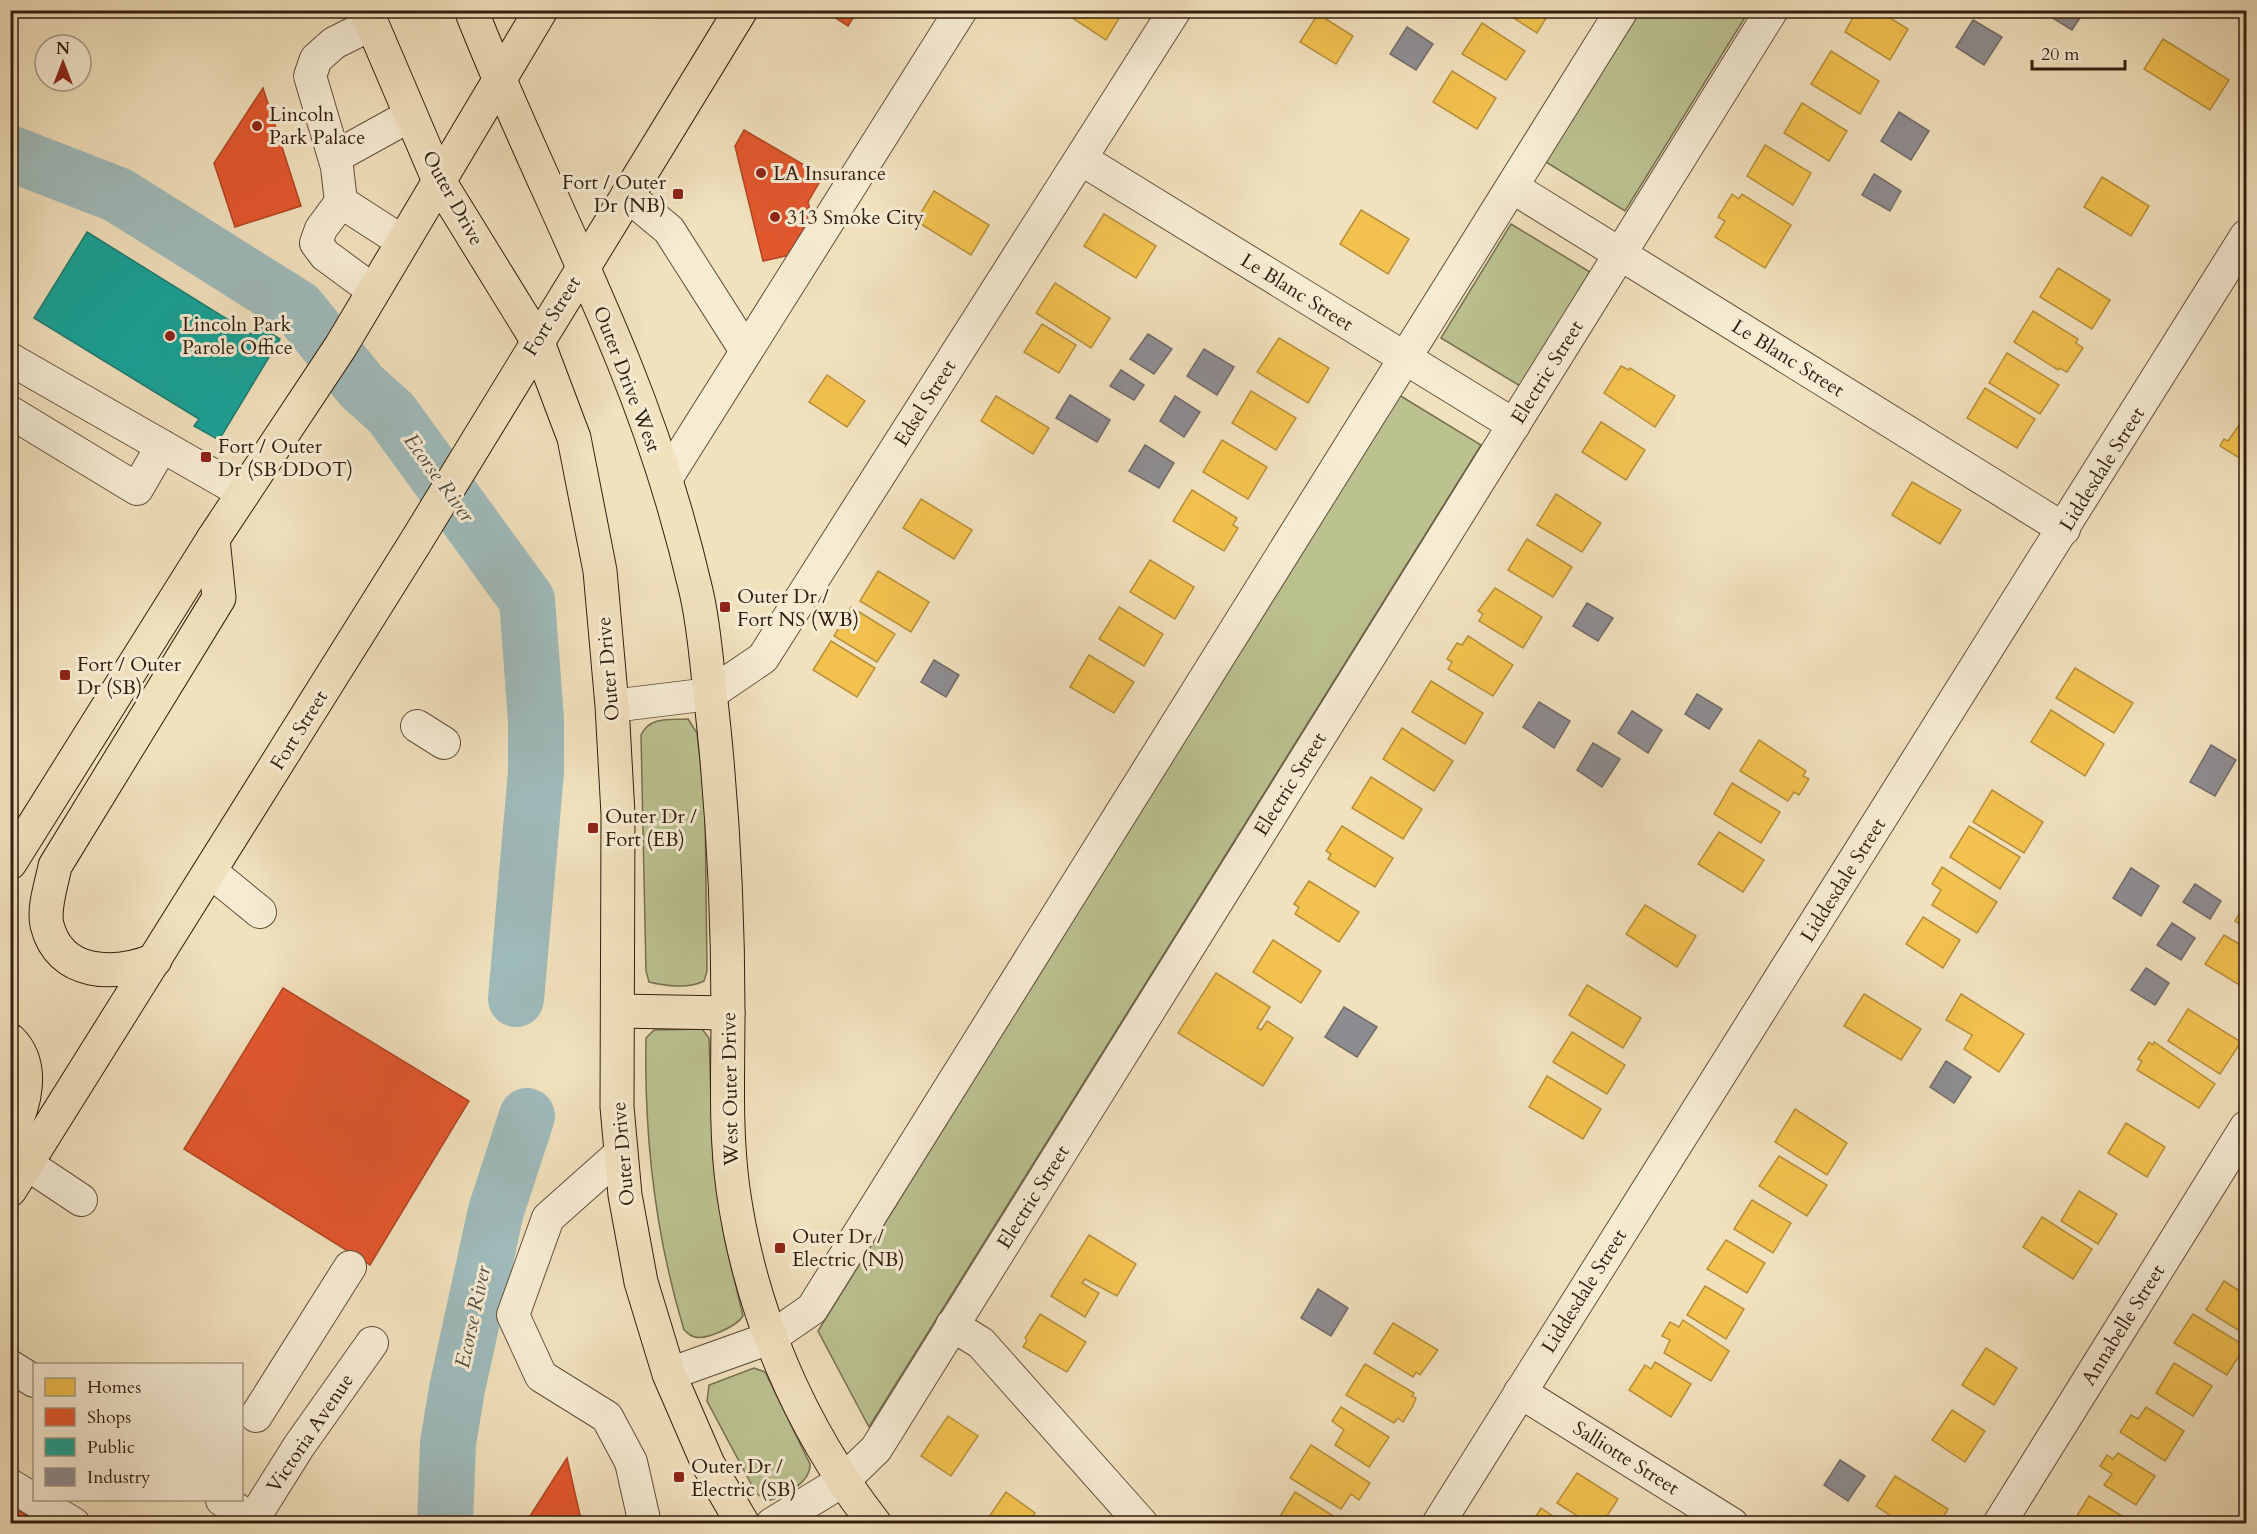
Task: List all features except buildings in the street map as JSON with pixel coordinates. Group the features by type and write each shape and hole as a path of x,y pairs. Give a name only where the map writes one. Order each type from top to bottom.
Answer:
{"main road":[{"name":"Outer Drive West","path":"471,10 498,79 624,363 666,479 697,596 710,694"},
{"path":"10,863 213,539 357,320 541,10"},
{"name":"Fort Street","path":"19,1177 416,543 537,340 741,10"},
{"name":"Outer Drive","path":"369,17 439,181 537,340 574,438 600,571 612,706 618,814 617,1107 625,1195 641,1282 669,1374"},
{"path":"155,960 131,970 113,972 92,968 71,959 56,947 47,924 48,899 56,866 219,597 213,539"},
{"name":"West Outer Drive","path":"710,694 724,835 728,1013 726,1107 733,1189 749,1269 770,1338 800,1408 844,1480 875,1524"},
{"path":"619,1011 728,1013"},
{"path":"10,1040 24,1059 26,1074 20,1109 10,1133"},
{"path":"669,1374 708,1464 742,1524"}],"street":[{"path":"666,479 961,10"},
{"name":"Edsel Street","path":"612,706 710,694 763,658 1175,10"},
{"path":"669,1374 770,1338 812,1309 1622,10"},
{"name":"Electric Street","path":"772,1524 844,1480 876,1449 1772,10"},
{"path":"369,17 315,59 310,76 335,157 341,202 321,229 316,243 325,255 374,291"},
{"path":"335,157 411,116"},
{"name":"Le Blanc Street","path":"1081,159 1514,425"},
{"name":"Le Blanc Street","path":"1512,187 2064,529"},
{"path":"627,195 669,230 746,351"},
{"path":"341,202 403,242"},
{"name":"Liddesdale Street","path":"1438,1524 2247,236"},
{"path":"10,359 243,493"},
{"path":"10,412 137,489 162,446"},
{"path":"417,726 444,743"},
{"path":"211,872 260,912"},
{"name":"Annabelle Street","path":"1999,1524 2247,1127"},
{"path":"621,1153 548,1218 513,1315 541,1376 607,1417 631,1462 645,1524"},
{"path":"19,1177 81,1200"},
{"path":"256,1416 350,1267"},
{"path":"952,1325 981,1343 1142,1524"},
{"name":"Victoria Avenue","path":"254,1522 299,1446 372,1343"},
{"path":"10,1366 33,1380"},
{"name":"Salliotte Street","path":"1520,1392 1732,1524"},
{"path":"10,1485 33,1499"},
{"path":"36,1501 74,1524"},
{"path":"223,1501 254,1522"}],"green space":[{"path":"1641,10 1749,11 1625,211 1546,162"},
{"path":"1511,224 1590,272 1520,386 1441,338"},
{"path":"1399,395 1481,445 869,1427 818,1331"},
{"path":"668,719 688,719 697,733 705,805 707,971 704,981 698,984 662,985 649,982 646,971 641,735 655,722"},
{"path":"702,1029 709,1038 713,1159 725,1241 743,1316 720,1332 697,1337 691,1336 684,1330 659,1222 649,1149 646,1038 654,1030"},
{"path":"754,1368 765,1372 810,1464 809,1471 801,1483 788,1493 767,1501 756,1493 707,1401 709,1385"}],"waterway":[{"name":"Ecorse River","path":"10,153 118,195 298,308 361,386 391,413 527,600 536,720 536,772 516,999"},
{"name":"Ecorse River","path":"445,1524 448,1443 457,1389 496,1211 527,1116"}],"place":[{"name":"Lincoln Park Palace","path":"257,126"},
{"name":"LA Insurance","path":"761,173"},
{"name":"Fort / Outer Dr (NB)","path":"678,194"},
{"name":"313 Smoke City","path":"775,217"},
{"name":"Lincoln Park Parole Office","path":"170,336"},
{"name":"Fort / Outer Dr (SB DDOT)","path":"206,457"},
{"name":"Outer Dr / Fort NS (WB)","path":"725,607"},
{"name":"Fort / Outer Dr (SB)","path":"65,675"},
{"name":"Outer Dr / Fort (EB)","path":"593,828"},
{"name":"Outer Dr / Electric (NB)","path":"780,1248"},
{"name":"Outer Dr / Electric (SB)","path":"679,1477"}]}
